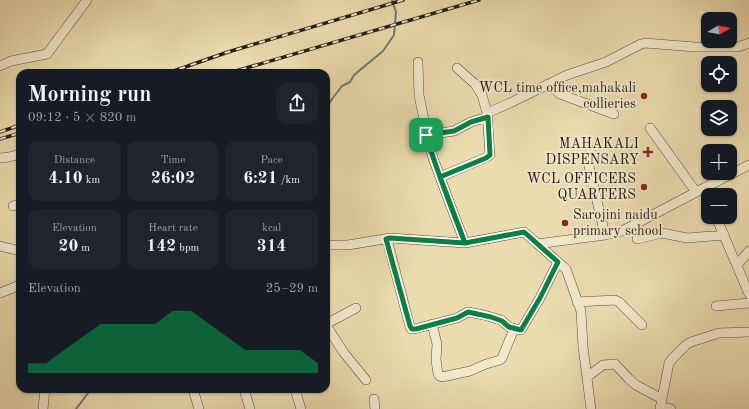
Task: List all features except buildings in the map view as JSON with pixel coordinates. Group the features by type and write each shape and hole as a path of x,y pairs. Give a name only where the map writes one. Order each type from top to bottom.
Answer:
{"street":[{"path":"0,66 11,61 48,54 87,0"},
{"path":"426,135 454,131 570,73 606,62 641,44 700,48 734,47 749,42"},
{"path":"418,62 419,95 426,135 433,158 465,243"},
{"path":"440,177 490,155 487,115 482,95 475,84 457,68"},
{"path":"548,84 560,94 614,114"},
{"path":"650,128 700,190"},
{"path":"591,150 588,162 605,235"},
{"path":"0,158 16,155"},
{"path":"537,244 622,232 749,165"},
{"path":"719,224 749,294"},
{"path":"330,245 348,245 390,238 465,243 524,232 566,269 581,311 583,347 591,409"},
{"path":"637,238 662,233 687,238 724,235"},
{"path":"386,239 412,329 457,318 468,312 501,320 509,327 519,331 522,330 558,262"},
{"path":"0,246 16,250"},
{"path":"737,265 749,251"},
{"path":"0,293 16,287"},
{"path":"577,302 615,300 619,302 642,325"},
{"path":"716,306 749,302"},
{"path":"330,323 356,308"},
{"path":"432,324 437,344 436,360 438,374 442,377 470,371 500,360 514,329"},
{"path":"330,331 344,353 366,380"},
{"path":"661,405 669,363 686,345 716,333 749,332"},
{"path":"587,377 603,365 615,364 636,385 661,405 671,409"},
{"path":"43,409 45,393"},
{"path":"194,393 199,409"},
{"path":"245,393 250,409"},
{"path":"296,393 301,409"},
{"path":"374,399 375,409"}],"waterway":[{"path":"330,102 342,86 350,82 354,75 383,51 394,35 396,12 392,0"},
{"path":"76,409 88,393"}],"railway":[{"path":"179,69 228,52 403,0"},
{"path":"243,69 479,0"},
{"path":"0,132 16,126"},
{"path":"0,139 16,134"}],"place":[{"name":"WCL time office,mahakali collieries","path":"644,96"},
{"name":"MAHAKALI DISPENSARY","path":"648,152"},
{"name":"WCL OFFICERS QUARTERS","path":"644,187"},
{"name":"Sarojini naidu primary school","path":"565,223"}],"route":[{"path":"426,135 433,158 450,204 465,243 390,238 386,239 410,326 412,329 416,329 457,318 468,312 491,317 502,321 509,327 519,331 522,330 558,262 524,232 465,243 450,204 440,177 486,158 490,155 488,117 471,122 454,131 426,135"}]}
